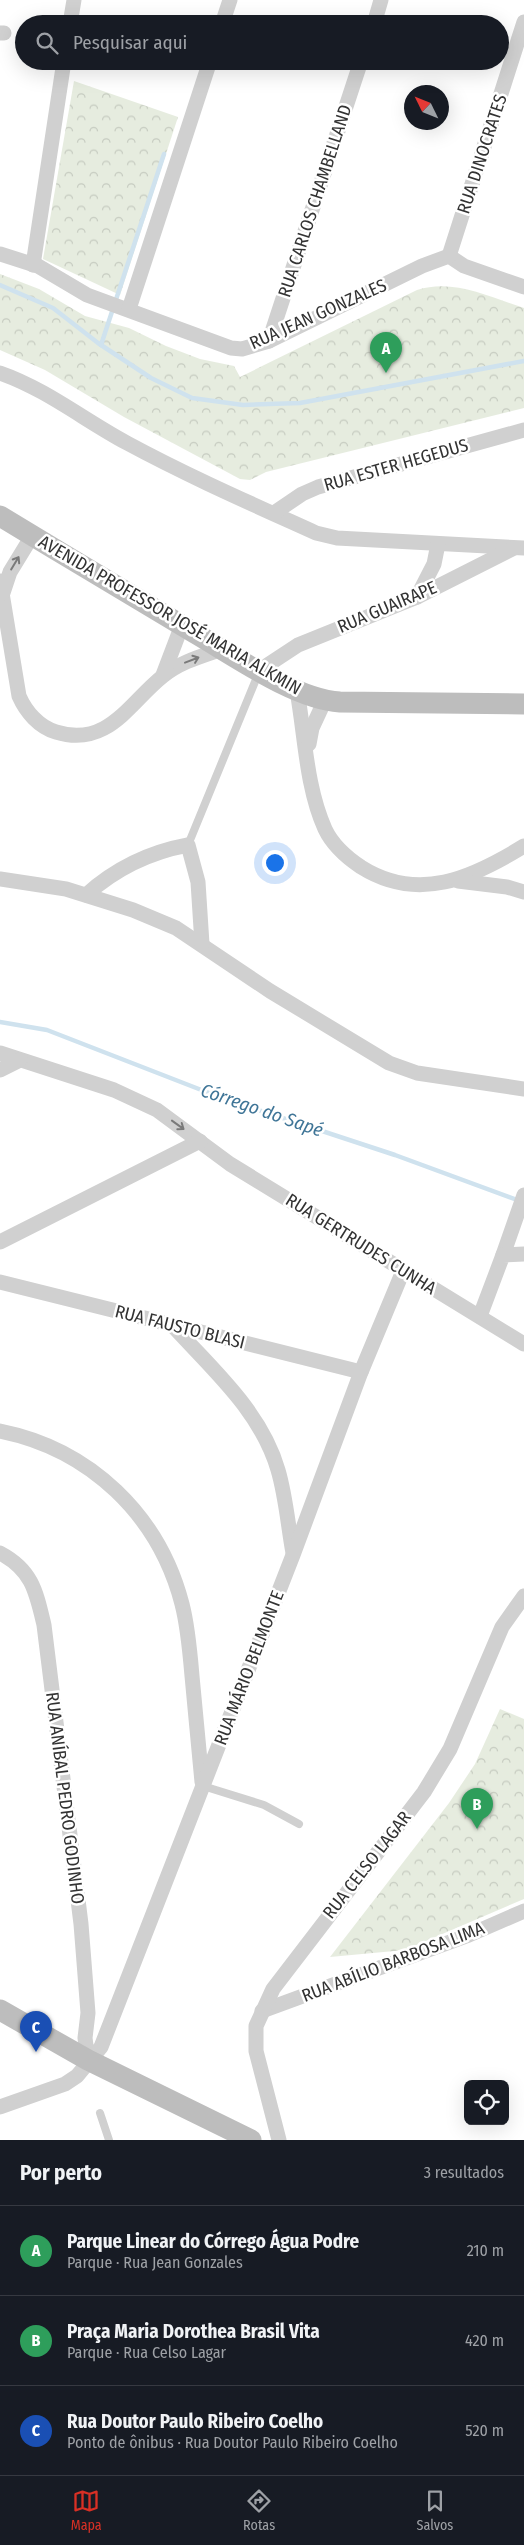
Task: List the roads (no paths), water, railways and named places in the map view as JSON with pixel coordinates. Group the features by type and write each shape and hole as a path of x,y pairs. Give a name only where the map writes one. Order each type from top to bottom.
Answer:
{"street":[{"path":"72,15 74,0"},
{"path":"225,15 230,0"},
{"path":"377,15 382,0"},
{"name":"RUA DINOCRATES","path":"449,256 523,28"},
{"path":"33,265 63,70"},
{"path":"125,308 207,70"},
{"name":"RUA CARLOS CHAMBELLAND","path":"269,341 358,70"},
{"name":"RUA JEAN GONZALES","path":"0,254 33,265 87,295 125,308 175,329 231,348 242,349 269,341 422,266 449,256"},
{"path":"449,256 464,266 524,287"},
{"path":"0,373 41,391 116,437 183,473 316,533 337,538 520,547"},
{"name":"RUA ESTER HEGEDUS","path":"274,513 302,494 318,487 524,430"},
{"name":"AVENIDA PROFESSOR JOSÉ MARIA ALKMIN","path":"0,516 222,649 297,691 325,700 524,704"},
{"path":"32,536 2,587 19,696 30,714 49,730 67,736 87,735 103,730 122,715 164,675 183,664 222,649"},
{"path":"417,597 434,564 438,544"},
{"name":"RUA GUAIRAPE","path":"260,670 298,645 417,597 520,547"},
{"path":"164,675 182,625"},
{"path":"297,691 306,755 318,809 325,830 347,858 377,877 402,885 435,884 490,867 524,846"},
{"path":"306,755 312,728 325,700"},
{"path":"86,896 101,882 127,866 163,849 188,845 198,882 202,944"},
{"path":"0,879 66,889 133,910 176,928 270,991 389,1063 417,1073 524,1089"},
{"path":"452,880 507,887 524,892"},
{"name":"RUA GERTRUDES CUNHA","path":"0,1053 114,1090 157,1110 230,1164 524,1344"},
{"path":"0,1070 20,1060"},
{"path":"0,1242 200,1141"},
{"path":"480,1316 524,1194"},
{"path":"503,1255 524,1254"},
{"name":"RUA MÁRIO BELMONTE","path":"0,2106 66,2084 77,2076 88,2060 101,2047 293,1555 361,1372 402,1271"},
{"name":"RUA FAUSTO BLASI","path":"0,1282 361,1372"},
{"path":"172,1326 242,1401 261,1428 278,1470 293,1555"},
{"path":"0,1431 43,1443 84,1464 123,1496 148,1526 167,1563 182,1605 190,1652 203,1786"},
{"name":"RUA ANÍBAL PEDRO GODINHO","path":"0,1553 21,1566 30,1579 37,1596 44,1625 81,1924 88,2014 85,2038 88,2060"},
{"name":"RUA CELSO LAGAR","path":"279,2140 254,2037 262,2011 284,1972 424,1792 450,1749 502,1627 524,1596"},
{"name":"RUA ABÍLIO BARBOSA LIMA","path":"262,2011 469,1934 524,1911"},
{"path":"0,2010 88,2060 251,2140"}],"lane":[{"path":"188,845 260,670"},
{"path":"203,1786 264,1805 299,1824"},
{"path":"100,2112 109,2140"}],"waterway":[{"path":"101,345 164,154"},
{"path":"0,285 53,308 98,343 151,378 192,398 243,405 300,403 524,361"},
{"name":"Córrego do Sapé","path":"0,1022 47,1030 222,1098 395,1155 520,1201"}],"place":[{"name":"Parque Linear do Córrego Água Podre","path":"386,373"},
{"name":"Praça Maria Dorothea Brasil Vita","path":"477,1829"},
{"name":"Rua Doutor Paulo Ribeiro Coelho","path":"36,2052"}]}
